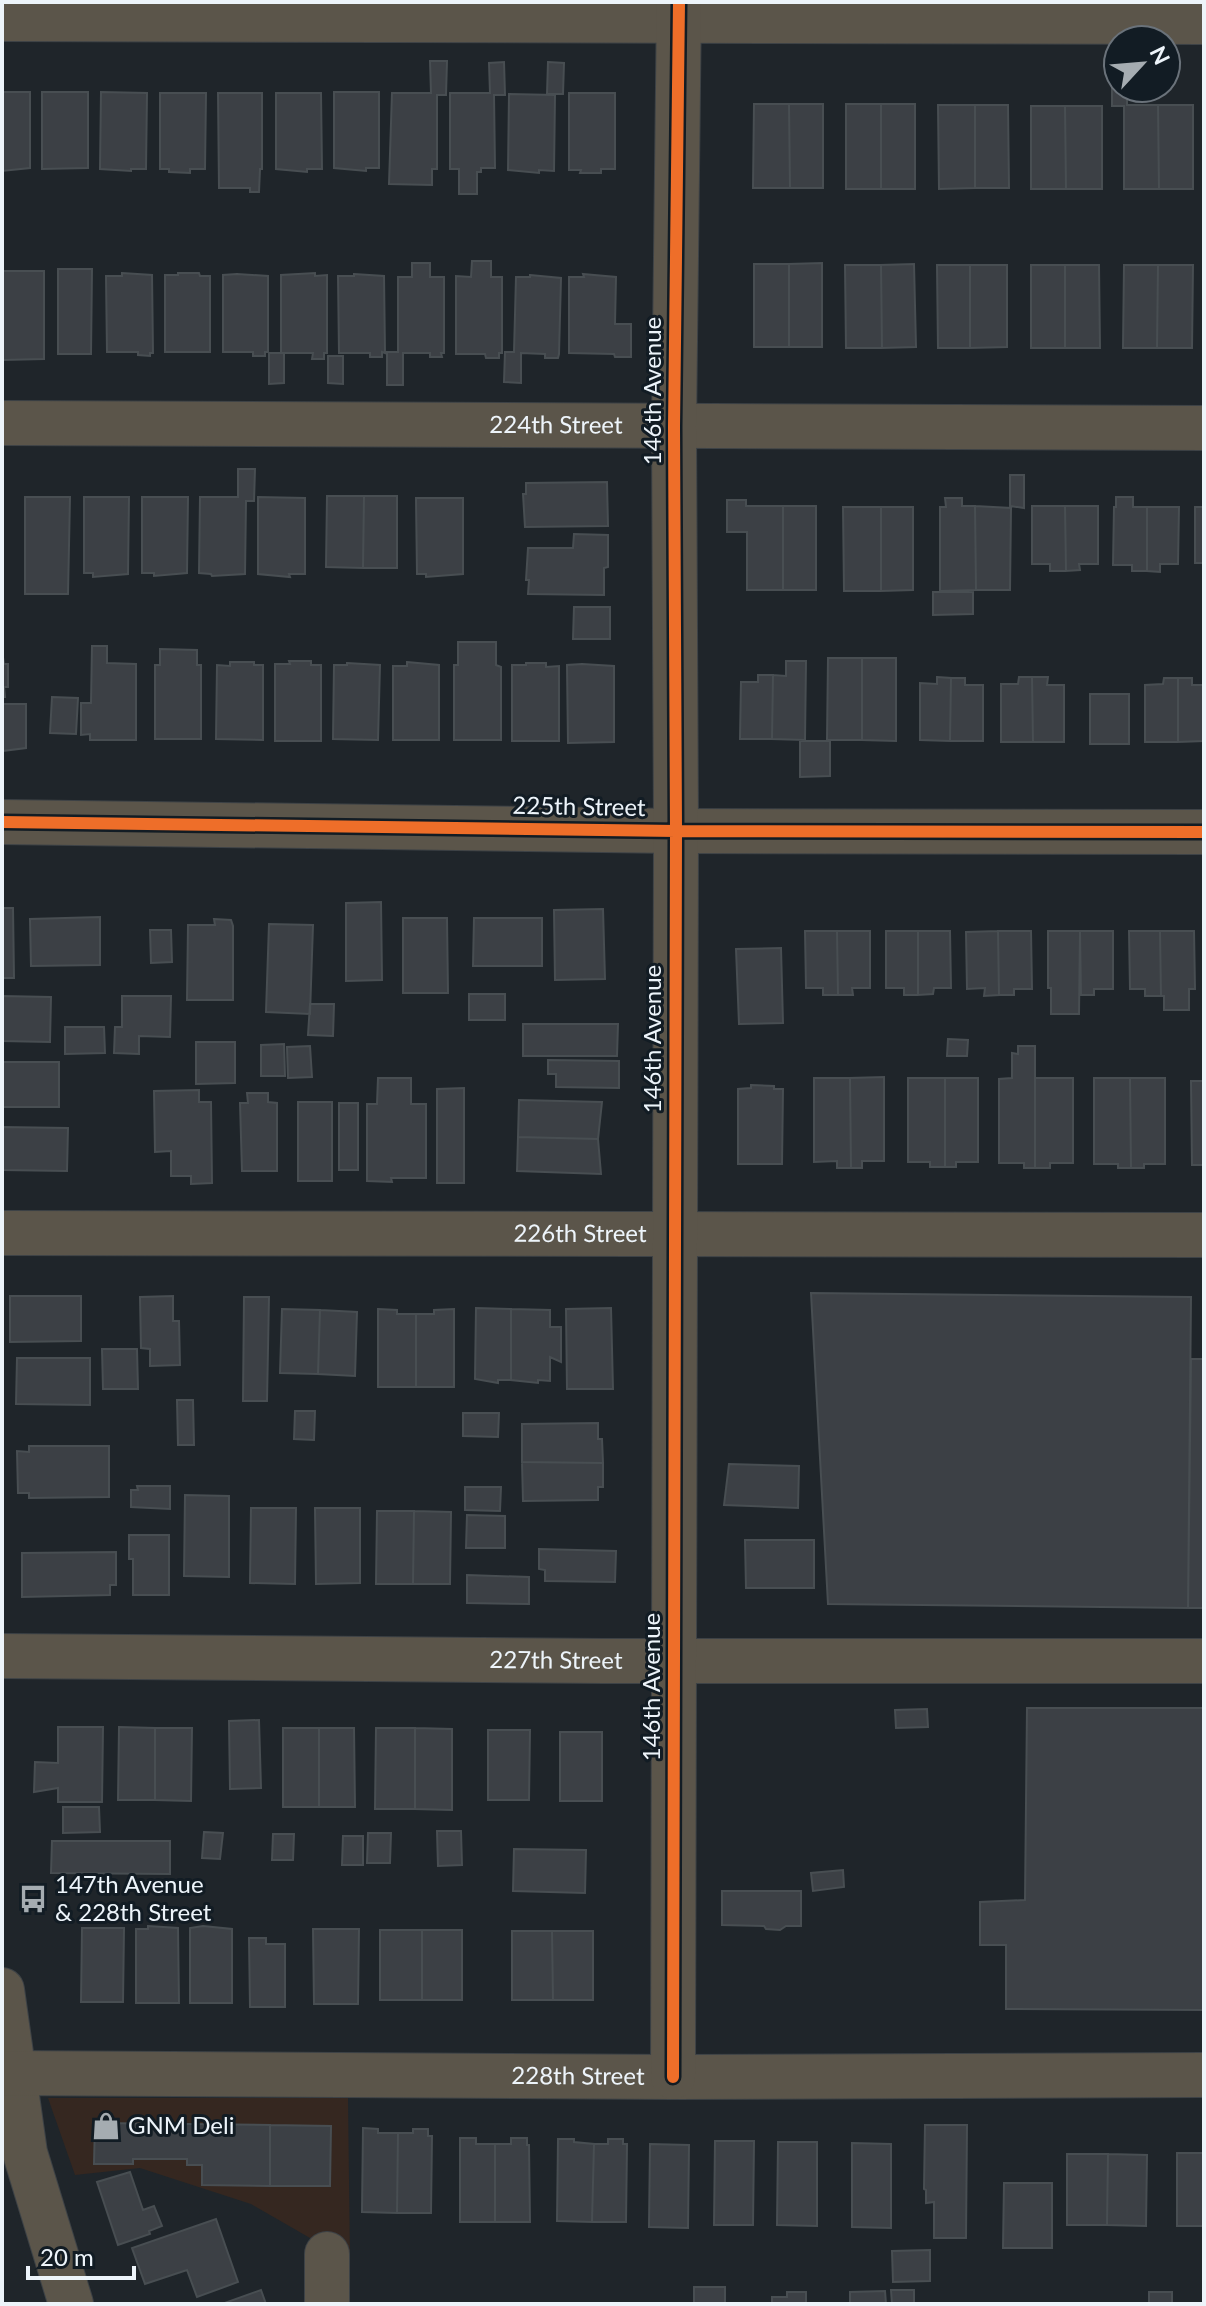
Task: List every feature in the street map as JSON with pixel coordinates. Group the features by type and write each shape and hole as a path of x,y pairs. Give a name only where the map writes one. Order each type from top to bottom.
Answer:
{"street":[{"path":"2,19 679,11 1204,22"},
{"name":"146th Avenue","path":"673,2077 674,427 679,11"},
{"name":"224th Street","path":"2,423 1204,428"},
{"name":"225th Street","path":"2,822 676,831 1204,832"},
{"name":"226th Street","path":"2,1233 1204,1235"},
{"name":"227th Street","path":"2,1656 1204,1661"},
{"path":"2,1990 7,2073 25,2153 71,2304"},
{"name":"228th Street","path":"7,2073 673,2077 1204,2075"},
{"path":"327,2254 327,2304"}],"shaded area":[{"path":"48,2098 348,2098 350,2261 251,2204 140,2168 75,2175"}],"building":[{"path":"430,61 447,61 446,95 437,95 437,169 432,169 432,185 389,184 392,93 431,93"},
{"path":"504,62 505,95 494,95 495,168 481,168 481,172 477,172 477,194 459,194 459,169 450,169 450,93 490,93 489,63"},
{"path":"548,62 564,63 563,94 547,94"},
{"path":"2,92 30,92 30,168 2,171"},
{"path":"42,92 88,92 88,168 42,169"},
{"path":"101,92 147,93 146,169 100,169"},
{"path":"334,92 379,92 379,168 366,168 366,171 334,168"},
{"path":"160,93 206,93 205,169 190,169 190,173 160,169"},
{"path":"218,93 262,93 259,192 250,192 250,188 219,188"},
{"path":"276,93 321,93 322,169 307,169 307,172 276,169"},
{"path":"569,93 615,93 615,169 601,169 601,173 569,170"},
{"path":"509,94 555,95 554,171 508,170"},
{"path":"754,104 789,104 790,188 753,188"},
{"path":"789,104 823,104 823,188 790,188"},
{"path":"846,104 881,104 881,189 846,189"},
{"path":"881,104 915,104 915,189 881,189"},
{"path":"938,105 975,105 975,188 939,189"},
{"path":"975,105 1008,105 1009,188 975,188"},
{"path":"1158,105 1159,189 1124,189 1124,106 1112,106"},
{"path":"1158,105 1193,105 1193,189 1159,189"},
{"path":"1031,106 1065,106 1066,189 1031,189"},
{"path":"1065,106 1102,106 1102,189 1066,189"},
{"path":"472,261 491,261 491,277 502,277 502,353 499,353 499,358 486,358 485,354 456,354 456,276 471,277"},
{"path":"412,263 430,263 430,277 444,277 444,353 441,353 442,357 430,357 430,353 403,353 403,385 387,385 387,352 398,352 398,277 412,277"},
{"path":"822,263 822,347 789,347 789,264"},
{"path":"754,264 789,264 789,347 754,347"},
{"path":"914,264 916,347 882,348 881,265"},
{"path":"845,265 881,265 882,348 846,348"},
{"path":"937,265 970,265 970,348 938,348"},
{"path":"970,265 1007,265 1007,347 970,348"},
{"path":"1031,265 1065,265 1065,348 1031,348"},
{"path":"1065,265 1099,265 1100,348 1065,348"},
{"path":"1124,265 1158,265 1157,348 1123,348"},
{"path":"1158,265 1193,265 1192,348 1157,348"},
{"path":"58,269 92,269 91,354 58,354"},
{"path":"2,271 44,271 44,359 2,360"},
{"path":"122,273 152,275 153,353 150,356 138,355 138,352 107,352 106,276 122,276"},
{"path":"315,273 315,276 327,275 327,353 324,353 324,359 312,359 313,353 281,353 281,275"},
{"path":"583,274 616,277 615,324 631,324 631,357 569,353 569,277 584,277"},
{"path":"165,275 210,276 210,352 165,352"},
{"path":"223,275 268,276 268,352 265,356 253,356 253,352 223,352"},
{"path":"338,276 384,276 385,353 382,352 382,357 370,357 370,353 339,353"},
{"path":"516,277 561,278 559,354 558,358 545,358 545,354 521,353 521,383 504,382 505,352 514,352"},
{"path":"269,353 284,353 284,383 269,384"},
{"path":"328,356 343,356 343,384 328,383"},
{"path":"238,469 255,469 254,501 246,501 245,574 212,576 199,573 200,497 238,497"},
{"path":"1010,475 1024,475 1024,508 1010,506"},
{"path":"607,482 608,526 525,527 523,494 526,494 526,483"},
{"path":"327,496 364,496 363,568 326,567"},
{"path":"364,496 397,496 397,568 363,568"},
{"path":"25,497 70,497 68,594 25,594"},
{"path":"84,497 129,497 128,574 93,577 93,573 84,573"},
{"path":"142,497 188,497 187,573 154,576 154,573 142,573"},
{"path":"258,497 305,498 305,574 289,574 290,577 258,574"},
{"path":"1116,497 1133,497 1133,507 1147,507 1147,571 1132,571 1132,565 1113,565"},
{"path":"416,498 463,498 463,574 426,577 426,574 417,574"},
{"path":"945,498 962,498 962,506 975,506 976,590 940,591 940,507 946,507"},
{"path":"727,500 746,500 746,506 783,506 783,590 747,590 747,532 727,532"},
{"path":"783,506 816,506 816,590 783,590"},
{"path":"975,506 1011,508 1010,590 976,590"},
{"path":"1032,506 1065,506 1066,571 1050,571 1050,564 1032,564"},
{"path":"1065,506 1098,506 1098,564 1079,564 1080,570 1066,571"},
{"path":"843,507 881,507 881,591 844,591"},
{"path":"881,507 913,507 913,590 881,591"},
{"path":"1147,507 1179,507 1178,564 1160,564 1160,572 1147,571"},
{"path":"1195,507 1204,507 1204,563 1195,563"},
{"path":"574,534 608,535 604,595 528,594 528,548 573,548"},
{"path":"933,592 973,592 973,614 933,615"},
{"path":"574,607 610,607 610,639 573,639"},
{"path":"458,642 496,642 496,665 501,667 501,740 454,740 454,665 458,665"},
{"path":"92,646 107,646 107,663 136,664 136,740 90,740 90,734 81,735 81,703 91,703"},
{"path":"160,649 197,650 197,665 201,665 201,739 155,739 155,665 160,665"},
{"path":"2,651 4,664 8,664 5,697 2,697"},
{"path":"828,658 862,658 862,740 827,740"},
{"path":"862,658 896,658 896,741 862,740"},
{"path":"289,661 311,661 311,665 321,665 321,741 275,741 275,664 290,664"},
{"path":"786,661 806,661 805,740 772,739 773,675 786,676"},
{"path":"230,662 263,665 263,740 216,739 217,665 230,666"},
{"path":"407,662 439,665 439,740 393,740 393,666 407,666"},
{"path":"334,665 380,665 378,740 333,739"},
{"path":"512,665 559,666 559,741 512,741"},
{"path":"567,665 614,666 614,742 568,743"},
{"path":"758,675 773,675 772,739 740,739 741,682 758,682"},
{"path":"937,677 951,678 950,741 920,740 920,683 937,684"},
{"path":"1019,677 1032,677 1033,742 1001,742 1001,684 1018,684"},
{"path":"1032,677 1048,677 1047,685 1064,685 1064,742 1033,742"},
{"path":"951,678 965,678 965,685 983,685 983,741 950,741"},
{"path":"1164,678 1178,678 1178,742 1145,742 1145,685 1163,684"},
{"path":"1178,678 1192,678 1192,685 1204,685 1204,741 1178,742"},
{"path":"1090,694 1129,694 1129,744 1090,744"},
{"path":"52,697 78,698 76,734 50,733"},
{"path":"2,704 26,704 26,748 2,751"},
{"path":"800,741 830,741 830,776 800,777"},
{"path":"381,902 382,980 346,981 346,903"},
{"path":"2,908 13,908 14,978 2,978"},
{"path":"603,909 605,979 555,980 554,910"},
{"path":"100,917 100,965 31,966 30,919"},
{"path":"403,918 447,918 448,993 403,993"},
{"path":"474,918 542,918 542,966 473,966"},
{"path":"214,919 231,920 233,926 233,1000 187,1000 188,925 215,925"},
{"path":"269,924 313,925 310,1014 266,1012"},
{"path":"150,930 171,930 172,962 151,963"},
{"path":"805,931 837,931 838,995 823,995 823,988 806,988"},
{"path":"837,931 870,931 870,988 852,988 853,995 838,995"},
{"path":"886,931 918,931 918,995 904,995 904,988 886,988"},
{"path":"918,931 950,931 951,988 934,988 933,994 918,995"},
{"path":"998,931 1031,931 1032,989 1014,989 1014,995 999,995"},
{"path":"998,931 999,995 984,996 985,988 967,989 966,932"},
{"path":"1048,931 1080,931 1079,1014 1051,1014"},
{"path":"1080,931 1113,931 1113,989 1094,989 1094,995 1081,995"},
{"path":"1129,931 1160,931 1161,996 1145,996 1145,989 1130,989"},
{"path":"1160,931 1194,931 1195,989 1189,989 1189,1010 1164,1010"},
{"path":"781,948 783,1023 739,1024 736,949"},
{"path":"469,994 505,994 505,1020 469,1020"},
{"path":"2,996 51,997 50,1042 2,1041"},
{"path":"122,996 171,996 170,1037 139,1036 139,1054 114,1053 115,1027 122,1027"},
{"path":"310,1004 334,1004 333,1036 308,1035"},
{"path":"523,1024 618,1024 617,1056 523,1056"},
{"path":"65,1027 104,1027 105,1053 65,1054"},
{"path":"948,1039 968,1040 967,1056 947,1056"},
{"path":"196,1042 235,1042 235,1083 196,1084"},
{"path":"284,1044 285,1076 261,1076 261,1045"},
{"path":"310,1046 312,1077 288,1078 287,1047"},
{"path":"1018,1046 1035,1046 1035,1168 1024,1168 1024,1163 999,1163 999,1079 1012,1078 1012,1053 1018,1054"},
{"path":"548,1060 619,1061 619,1088 556,1087 556,1074 548,1074"},
{"path":"2,1062 59,1062 59,1107 2,1107"},
{"path":"884,1077 884,1161 862,1161 862,1168 851,1168 850,1078"},
{"path":"378,1078 411,1078 411,1104 426,1104 426,1178 367,1181 367,1104 377,1104"},
{"path":"814,1078 850,1078 851,1168 837,1168 837,1161 814,1162"},
{"path":"908,1078 945,1078 945,1167 930,1167 930,1162 908,1162"},
{"path":"945,1078 978,1078 978,1162 956,1162 956,1167 945,1167"},
{"path":"1035,1078 1073,1078 1073,1163 1050,1163 1050,1168 1035,1168"},
{"path":"1094,1078 1130,1078 1131,1168 1118,1168 1118,1164 1094,1164"},
{"path":"1130,1078 1165,1078 1165,1164 1144,1164 1144,1168 1131,1168"},
{"path":"1191,1081 1204,1081 1204,1165 1192,1165"},
{"path":"751,1085 783,1089 782,1164 738,1164 738,1089 751,1088"},
{"path":"464,1088 464,1183 437,1183 437,1089"},
{"path":"199,1090 199,1102 211,1102 212,1183 191,1184 191,1176 171,1176 171,1151 155,1152 154,1091"},
{"path":"247,1093 268,1093 268,1102 277,1103 277,1171 242,1171 240,1103 248,1103"},
{"path":"519,1100 602,1102 598,1139 518,1137"},
{"path":"298,1102 332,1102 332,1181 298,1181"},
{"path":"339,1103 358,1103 358,1170 339,1170"},
{"path":"2,1127 68,1128 67,1171 2,1170"},
{"path":"518,1137 598,1139 601,1174 517,1171"},
{"path":"811,1293 1191,1297 1188,1608 828,1604"},
{"path":"10,1296 81,1296 81,1341 10,1342"},
{"path":"173,1296 173,1321 179,1321 180,1365 150,1366 150,1349 141,1348 140,1297"},
{"path":"244,1297 269,1297 267,1401 243,1401"},
{"path":"476,1308 511,1309 511,1380 498,1380 498,1383 475,1379"},
{"path":"611,1308 613,1389 567,1389 566,1309"},
{"path":"282,1309 320,1310 318,1374 280,1373"},
{"path":"378,1309 397,1310 397,1314 416,1314 416,1387 378,1387"},
{"path":"454,1309 454,1387 416,1387 416,1314"},
{"path":"511,1309 550,1310 550,1327 561,1327 561,1362 550,1357 550,1381 511,1380"},
{"path":"320,1310 357,1312 355,1376 318,1374"},
{"path":"102,1349 137,1349 138,1389 103,1389"},
{"path":"17,1358 90,1358 90,1405 16,1404"},
{"path":"1191,1359 1204,1359 1204,1608 1188,1608"},
{"path":"177,1400 193,1400 194,1445 178,1445"},
{"path":"295,1411 315,1411 314,1440 294,1439"},
{"path":"463,1413 499,1413 498,1437 463,1436"},
{"path":"598,1423 603,1463 522,1462 522,1424"},
{"path":"29,1446 109,1446 109,1497 29,1498 29,1493 18,1493 17,1451 29,1452"},
{"path":"522,1462 603,1463 603,1487 598,1487 598,1500 523,1501"},
{"path":"729,1464 799,1466 798,1508 724,1505"},
{"path":"137,1486 170,1486 170,1509 131,1507 131,1490 138,1490"},
{"path":"465,1487 501,1487 500,1511 465,1510"},
{"path":"185,1495 229,1496 229,1577 184,1576"},
{"path":"251,1508 296,1508 295,1584 250,1583"},
{"path":"315,1508 360,1508 360,1583 316,1584"},
{"path":"377,1511 414,1511 413,1584 376,1584"},
{"path":"414,1511 451,1512 450,1584 413,1584"},
{"path":"467,1515 505,1516 505,1548 466,1548"},
{"path":"129,1535 169,1535 169,1595 133,1595"},
{"path":"745,1540 814,1540 814,1588 746,1588"},
{"path":"539,1549 616,1551 615,1582 545,1581 545,1570 539,1569"},
{"path":"116,1552 116,1585 110,1585 110,1595 22,1597 22,1553"},
{"path":"467,1575 529,1577 529,1604 467,1603"},
{"path":"1027,1708 1204,1708 1204,2010 1006,2009 1006,1945 980,1945 980,1902 1025,1900"},
{"path":"927,1709 928,1727 896,1728 895,1710"},
{"path":"259,1720 261,1788 230,1789 229,1721"},
{"path":"58,1727 103,1727 102,1802 58,1802 58,1788 34,1792 35,1762 58,1763"},
{"path":"119,1727 155,1728 155,1800 118,1800"},
{"path":"155,1728 192,1728 191,1801 155,1800"},
{"path":"283,1728 319,1728 319,1807 283,1807"},
{"path":"319,1728 354,1728 355,1807 319,1807"},
{"path":"376,1728 415,1728 415,1809 375,1809"},
{"path":"415,1728 452,1729 452,1810 415,1809"},
{"path":"488,1730 530,1730 529,1800 488,1800"},
{"path":"560,1732 602,1732 602,1801 560,1801"},
{"path":"63,1807 99,1807 100,1832 63,1833"},
{"path":"437,1831 461,1831 462,1865 438,1866"},
{"path":"204,1832 223,1833 220,1859 202,1858"},
{"path":"368,1833 391,1833 390,1863 367,1863"},
{"path":"273,1834 294,1834 293,1860 272,1860"},
{"path":"343,1836 363,1836 363,1865 342,1865"},
{"path":"52,1841 170,1841 170,1874 51,1873"},
{"path":"514,1849 586,1850 585,1893 513,1891"},
{"path":"843,1870 844,1887 813,1891 811,1873"},
{"path":"722,1891 801,1891 801,1926 786,1926 780,1930 766,1929 764,1926 722,1925"},
{"path":"148,1926 178,1928 179,2003 136,2003 136,1929 148,1929"},
{"path":"82,1928 124,1928 123,2002 81,2002"},
{"path":"190,1928 232,1929 232,2003 190,2003"},
{"path":"313,1929 359,1929 358,2004 314,2004"},
{"path":"380,1930 422,1930 422,2000 380,2000"},
{"path":"422,1930 462,1930 462,2000 422,2000"},
{"path":"512,1931 552,1931 553,2000 512,2000"},
{"path":"552,1931 593,1931 593,2000 553,2000"},
{"path":"249,1938 266,1938 266,1944 285,1944 285,2007 250,2007"},
{"path":"95,2123 270,2125 270,2186 202,2185 202,2165 187,2165 187,2159 133,2159 133,2164 94,2164"},
{"path":"270,2125 331,2126 330,2186 270,2186"},
{"path":"925,2125 967,2125 966,2238 934,2238 934,2202 926,2203 924,2189"},
{"path":"363,2128 378,2129 378,2133 398,2133 397,2213 362,2212"},
{"path":"413,2129 428,2129 428,2136 432,2136 431,2213 397,2213 398,2133 413,2133"},
{"path":"460,2138 476,2138 476,2144 495,2144 495,2222 460,2222"},
{"path":"511,2138 527,2138 529,2145 530,2222 495,2222 495,2144 511,2144"},
{"path":"558,2139 594,2144 592,2222 557,2221"},
{"path":"608,2139 623,2139 623,2144 627,2144 626,2222 592,2222 594,2144 608,2144"},
{"path":"715,2141 754,2141 753,2225 714,2225"},
{"path":"778,2142 817,2142 817,2226 777,2225"},
{"path":"852,2143 891,2144 891,2228 852,2227"},
{"path":"650,2144 689,2145 688,2228 649,2227"},
{"path":"1177,2153 1204,2153 1204,2226 1177,2226"},
{"path":"1067,2154 1108,2154 1107,2225 1067,2225"},
{"path":"1108,2154 1147,2155 1146,2226 1107,2225"},
{"path":"130,2172 143,2210 154,2206 162,2226 149,2231 150,2234 118,2245 97,2182"},
{"path":"1004,2183 1052,2183 1052,2248 1003,2248"},
{"path":"216,2219 238,2282 197,2297 187,2270 145,2284 132,2248"},
{"path":"930,2250 930,2281 893,2282 892,2251"},
{"path":"694,2287 725,2287 725,2304 694,2304"},
{"path":"261,2290 266,2304 222,2304"},
{"path":"891,2290 914,2290 914,2304 892,2304"},
{"path":"885,2291 886,2304 850,2304 850,2292"},
{"path":"787,2292 806,2292 806,2304 772,2304 772,2297 787,2297"},
{"path":"1149,2292 1172,2292 1172,2304 1149,2304"}],"cycle path":[{"path":"673,2077 674,427 679,2"},
{"path":"2,822 676,831 1204,832"}],"place":[{"name":"147th Avenue & 228th Street","path":"33,1899"},
{"name":"GNM Deli","path":"106,2126"}]}
